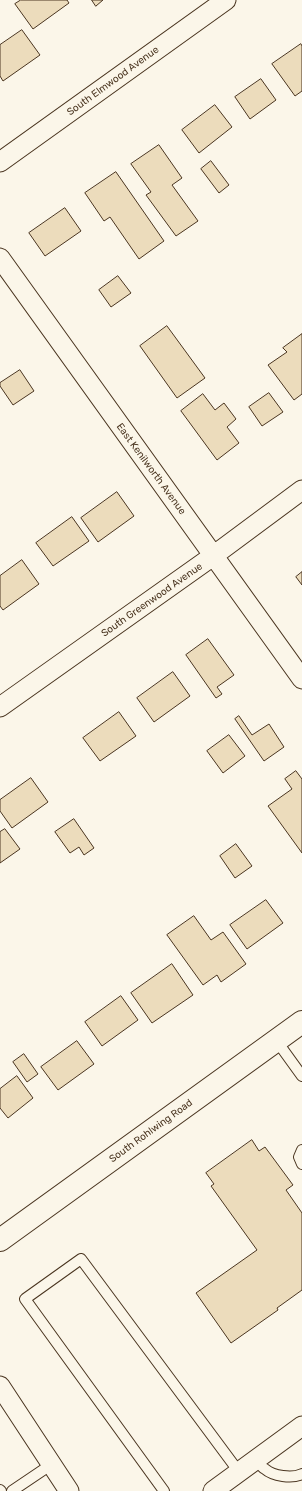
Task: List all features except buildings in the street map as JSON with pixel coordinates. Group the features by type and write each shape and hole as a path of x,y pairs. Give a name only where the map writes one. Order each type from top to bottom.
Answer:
{"street":[{"name":"South Elmwood Avenue","path":"0,162 226,0"},
{"name":"East Kenilworth Avenue","path":"0,258 302,679"},
{"name":"South Greenwood Avenue","path":"0,707 213,556 302,490"},
{"name":"South Rohlwing Road","path":"0,1240 302,1022"},
{"path":"0,1386 69,1491"},
{"path":"213,1491 302,1426"}],"lane":[{"path":"276,1040 302,1076"},
{"path":"302,1150 299,1157 302,1164"},
{"path":"164,1491 25,1299 81,1258 239,1472"},
{"path":"256,1459 264,1469 273,1474 297,1477 302,1474"},
{"path":"12,1491 52,1464"}]}
